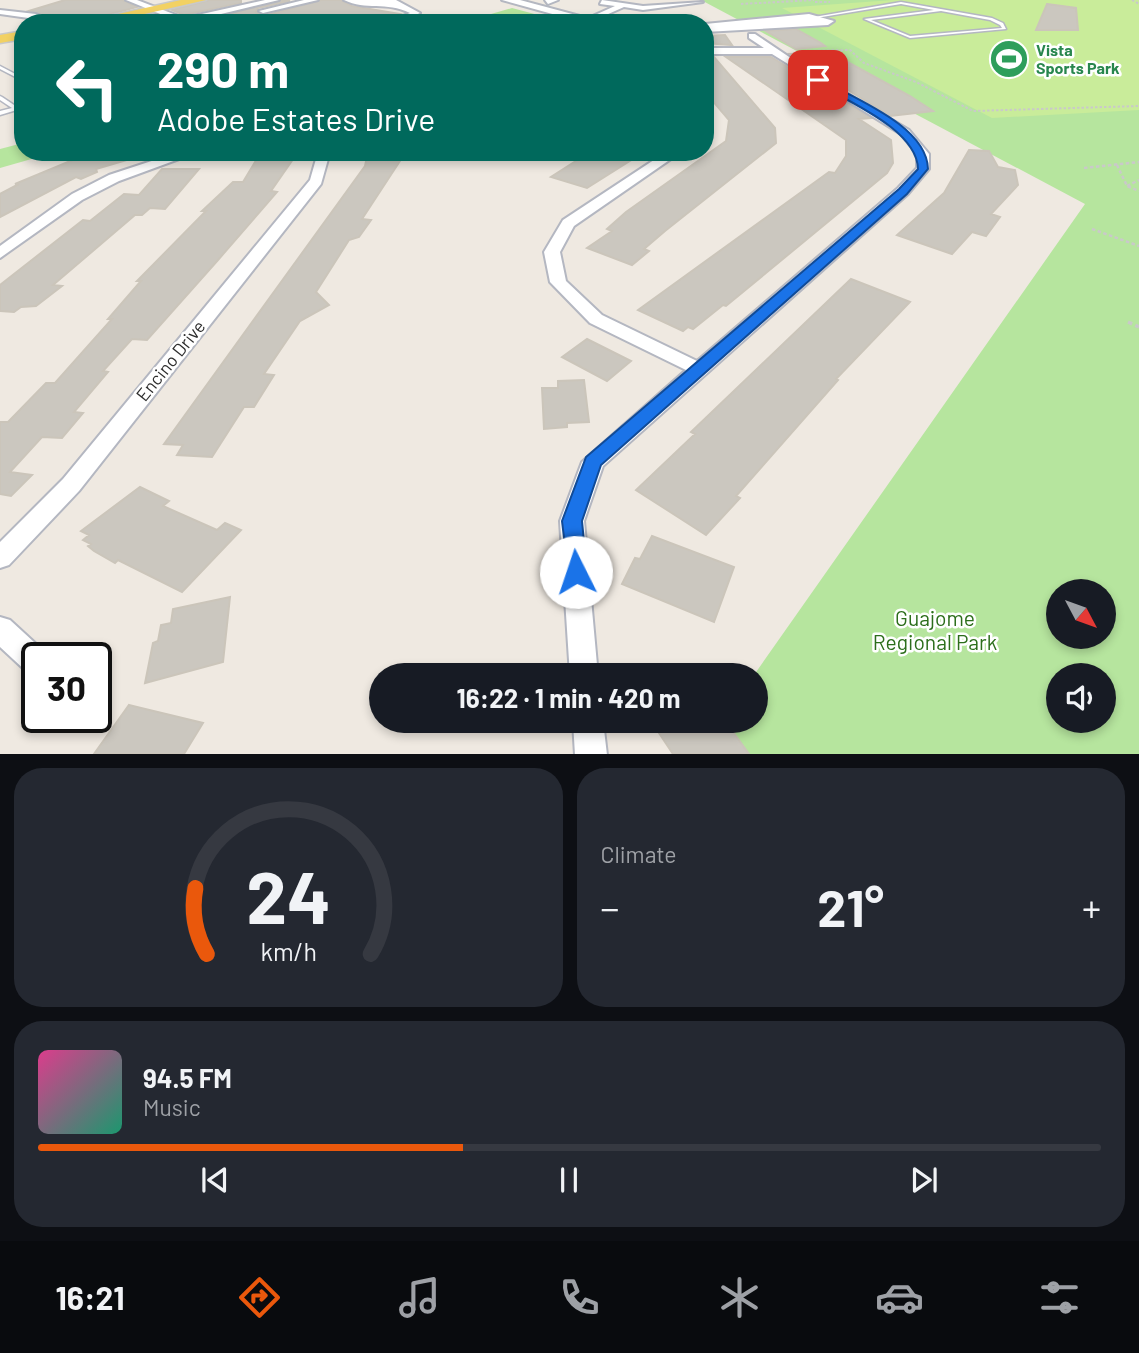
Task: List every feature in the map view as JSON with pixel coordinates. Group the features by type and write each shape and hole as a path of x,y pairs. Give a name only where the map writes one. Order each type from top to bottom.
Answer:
{"main road":[{"path":"130,14 200,0"}],"street":[{"path":"130,0 167,14"},
{"path":"210,14 275,0"},
{"path":"242,7 257,12 314,0"},
{"path":"348,0 366,5 394,1 416,13 413,14"},
{"path":"507,0 561,14"},
{"path":"603,2 625,6 671,7 699,2"},
{"path":"608,14 625,6"},
{"path":"0,12 18,14"},
{"path":"714,27 828,21 817,18"},
{"path":"583,663 572,521 593,462 903,191 923,169 923,155 905,132 818,80 752,36"},
{"path":"714,51 775,51"},
{"path":"0,253 77,197 114,178 165,161"},
{"name":"Encino Drive","path":"0,558 72,485 316,180 321,161"},
{"path":"661,161 568,223 552,252 558,282 596,319 699,369"},
{"path":"0,629 21,648"},
{"path":"589,733 591,754"}],"lane":[{"path":"817,18 901,3 943,10 998,21 1004,29 910,37 866,19 943,10"}],"path":[{"path":"741,4 814,0"},
{"path":"1132,0 1139,4"},
{"path":"797,51 850,50 864,63 916,82 973,111 1139,106"},
{"path":"1084,168 1139,162"},
{"path":"1116,164 1127,186 1139,191"},
{"path":"1127,186 1139,180"},
{"path":"1092,229 1139,246"},
{"path":"1128,322 1139,327"}],"green space":[{"name":"Guajome Regional Park","path":"701,0 1139,0 1139,754 699,754 714,733 768,733 768,663 762,663 1085,204"},
{"name":"Vista Sports Park","path":"893,0 1139,0 1139,110 992,118 782,8"},
{"path":"512,8 534,14 491,14"},
{"path":"14,145 14,161 24,161 0,168 0,149"}],"building":[{"path":"65,0 123,0 137,7 110,14 36,14 29,11"},
{"path":"209,0 241,0 241,3 189,14 172,10"},
{"path":"282,0 290,1 258,8 256,12 260,14 229,14"},
{"path":"321,0 341,0 352,6 400,14 271,14"},
{"path":"1047,4 1076,8 1078,30 1036,30"},
{"path":"796,29 825,46 796,49 766,31"},
{"path":"725,35 732,45 714,44 714,36"},
{"path":"831,53 933,111 890,116 790,54"},
{"path":"714,57 775,128 776,143 665,231 644,249 649,251 632,265 587,248 612,231 607,229 626,212 698,161 714,161 714,150 726,141 729,120 714,102"},
{"path":"726,57 771,57 871,118 859,119 891,140 893,163 887,173 726,306 723,305 693,329 688,327 683,331 638,310 829,172 835,173 846,156 846,140"},
{"path":"969,150 989,151 998,167 1015,170 1018,185 991,214 1000,217 986,236 972,232 952,254 897,235 944,193"},
{"path":"70,161 123,161 96,169 97,172 81,179 76,177 0,217 0,194 19,184 15,184"},
{"path":"256,161 292,161 271,191 277,192 147,340 132,339 103,371 108,372 74,412 83,413 62,438 42,437 10,472 32,475 11,496 0,494 0,422 8,422 46,383 55,383 112,319 108,319 141,281 137,281 206,211 202,211 233,182 243,182"},
{"path":"366,161 400,161 362,219 371,220 359,237 349,240 316,292 329,305 300,321 264,374 274,375 254,407 244,407 212,457 177,455 183,445 164,444"},
{"path":"576,161 630,161 587,188 551,177"},
{"path":"162,169 199,169 165,209 150,208 142,215 135,215 53,285 62,286 36,306 21,307 14,312 0,311 0,285 83,220 90,221 124,194 139,195"},
{"path":"851,279 910,302 836,379 838,380 736,496 740,498 706,535 636,490 695,434 691,432"},
{"path":"587,339 631,361 607,381 562,357"},
{"path":"584,380 589,422 567,423 567,427 544,429 542,388 558,388 558,381"},
{"path":"140,487 169,501 163,506 217,530 225,523 241,530 182,592 118,560 115,563 94,551 88,546 91,544 83,540 89,535 81,531"},
{"path":"652,536 734,567 714,622 622,584 635,558 640,559"},
{"path":"230,597 223,662 145,683 153,643 158,641 161,625 171,623 173,609"},
{"path":"129,705 203,723 184,754 94,754 109,733 112,733 112,729"},
{"path":"659,733 734,733 749,754 673,754"}],"place":[{"name":"Vista Sports Park","path":"1009,59"}],"route":[{"path":"576,572 572,521 593,462 903,191 923,169 923,155 905,132 818,80"}]}
